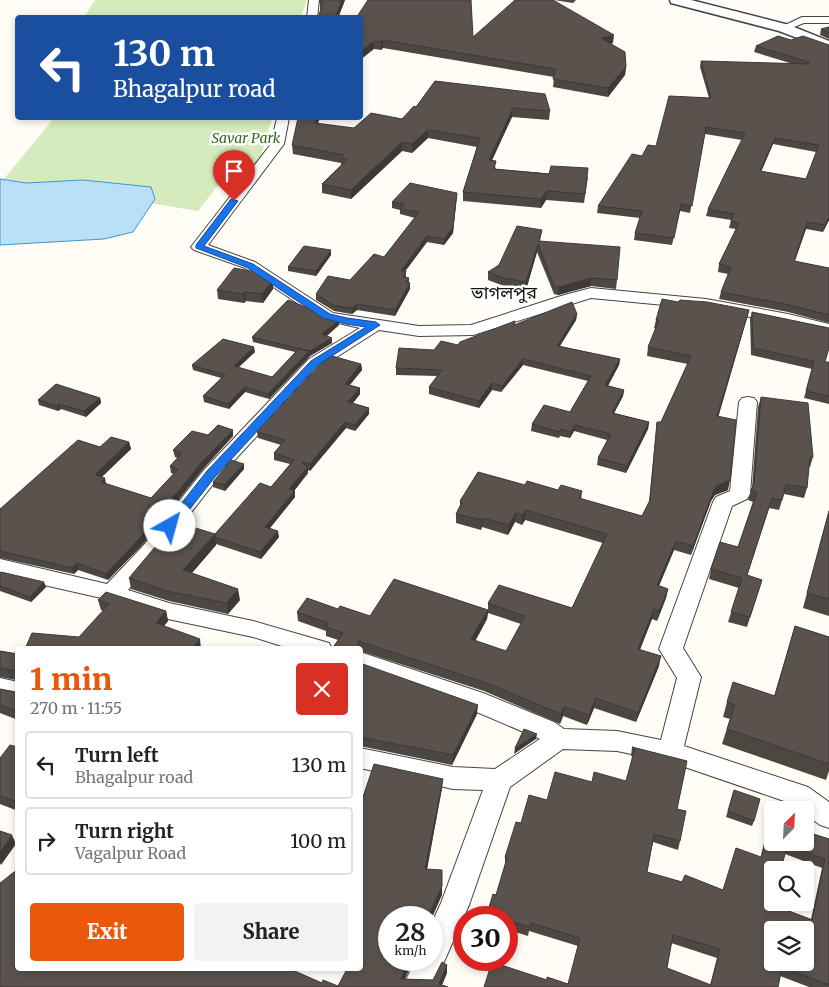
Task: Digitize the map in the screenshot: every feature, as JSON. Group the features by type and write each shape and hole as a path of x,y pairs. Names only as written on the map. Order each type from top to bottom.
{"street":[{"path":"312,15 314,0"},
{"path":"676,0 784,28 829,46"},
{"path":"784,28 802,20 829,20"},
{"path":"283,120 277,144 199,247 250,266 327,316 346,321 419,330 473,330 591,293 706,304 788,319 829,329"},
{"path":"112,593 150,551 211,474 315,363 376,325"},
{"path":"670,752 689,677 671,649 723,502 740,494 748,402"},
{"path":"0,567 112,593 168,611 253,629 311,646"},
{"path":"363,662 474,700 545,729 559,739 617,741 670,752 799,796 829,817"},
{"path":"0,687 15,690"},
{"path":"443,932 455,905 499,780 559,739"},
{"path":"363,759 453,778 499,780"},
{"path":"418,987 425,971"}],"green space":[{"path":"95,0 307,0 302,15 85,15"},
{"name":"Savar Park","path":"52,120 271,120 257,170 239,158 198,211 4,179"}],"water":[{"path":"0,179 26,183 83,180 151,187 155,199 133,232 104,239 0,245"}],"building":[{"path":"320,0 342,0 336,15 319,15 323,2 319,2"},
{"path":"368,0 471,0 473,37 515,0 553,0 614,35 601,38 625,52 626,67 608,88 553,79 555,69 383,40 381,42 374,41 363,50 363,15 358,15"},
{"path":"829,27 829,33 821,29"},
{"path":"778,36 791,40 803,36 829,45 829,217 825,225 807,222 794,261 829,268 829,315 790,305 721,292 731,267 719,264 739,223 731,221 734,214 708,209 745,133 706,127 692,206 681,204 674,238 635,233 642,211 598,206 632,154 642,156 648,145 656,146 669,96 711,98 701,61 809,64 809,62 756,46","holes":["775,138 819,145 806,179 760,171"]},
{"path":"435,81 545,94 550,111 513,108 489,160 496,161 494,169 549,174 551,166 588,168 585,194 547,191 541,199 463,192 480,138 428,130 412,144 402,142 351,190 322,184 347,160 341,158 344,155 292,145 298,120 316,120 315,123 354,128 371,113 402,119 414,106 416,107"},
{"path":"410,183 457,193 453,227 444,239 427,236 401,271 406,271 403,277 409,278 406,282 410,283 395,310 357,304 352,308 333,305 316,294 328,276 350,280 374,254 384,257 419,212 400,209 404,204 392,202"},
{"path":"517,226 542,230 539,241 620,247 617,280 591,278 559,287 554,286 538,244 526,282 504,278 488,272 499,265"},
{"path":"304,246 331,250 316,271 288,267"},
{"path":"234,268 261,273 273,280 262,294 245,292 243,294 217,290"},
{"path":"662,299 678,302 680,300 707,302 749,310 717,416 736,420 730,480 717,486 713,492 693,546 676,541 657,585 668,589 659,611 654,609 638,649 661,656 638,713 596,698 589,715 564,707 561,714 484,682 358,641 359,646 334,646 343,633 326,627 328,623 297,612 307,598 338,609 340,606 370,616 394,579 488,610 471,639 506,651 525,616 488,603 499,585 572,608 607,534 526,510 523,515 516,513 509,525 483,518 482,520 456,514 462,502 460,501 478,472 525,485 527,481 558,490 561,485 582,491 579,498 642,516 650,500 657,422 661,422 691,356 648,347 659,320 656,320"},
{"path":"288,300 308,308 320,316 339,320 322,334 332,338 310,351 252,337"},
{"path":"572,302 577,314 557,346 620,359 605,385 624,390 612,413 649,422 627,466 598,458 611,434 575,425 571,432 561,429 560,432 532,424 544,405 570,412 591,376 523,359 502,386 492,383 479,401 429,387 442,370 396,368 399,348 434,350 441,341 458,345 460,342 515,321 514,325"},
{"path":"752,312 829,328 829,348 825,362 829,362 829,396 806,391 814,361 753,348"},
{"path":"223,339 254,347 234,366 272,377 299,349 309,351 268,394 245,387 228,404 203,396 225,375 192,365"},
{"path":"332,356 361,364 345,384 360,388 348,402 369,408 355,425 345,422 310,464 301,462 308,467 289,489 295,491 265,527 278,531 260,552 215,537 215,534 260,483 271,487 294,460 274,453 285,440 257,432 322,362"},
{"path":"56,384 100,398 84,411 38,400"},
{"path":"761,397 808,403 813,457 810,457 807,488 786,484 782,500 772,498 747,575 762,580 750,617 731,612 742,578 711,569 720,542 738,547 757,492 751,490 754,484"},
{"path":"218,425 233,430 202,462 140,538 106,574 77,563 72,568 0,551 0,509 78,440 100,447 111,437 129,442 95,475 105,478 101,482 151,498 178,469 170,466 182,453 173,450 192,431 208,435"},
{"path":"231,460 244,464 224,485 213,482"},
{"path":"829,511 829,599 807,593"},
{"path":"176,522 215,534 183,570 238,589 227,603 167,591 129,578"},
{"path":"1,572 44,582 30,597 0,586"},
{"path":"106,592 166,611 156,623 200,639 194,646 26,646 32,633 79,637 109,604 98,600"},
{"path":"795,626 829,637 829,764 727,729 735,705 727,702 733,682 775,696"},
{"path":"0,651 15,654 15,671 0,668"},
{"path":"363,664 478,705 453,755 363,738"},
{"path":"0,689 15,692 15,711 0,705"},
{"path":"524,729 537,734 515,748"},
{"path":"10,745 15,746 15,801 0,796 0,758"},
{"path":"632,747 687,761 677,809 686,811 680,841 654,834 647,872 682,882 685,875 723,890 736,848 761,857 764,846 764,851 786,851 783,861 764,861 764,911 789,911 812,920 825,859 803,851 814,851 814,834 829,839 829,985 792,971 814,971 814,921 764,921 764,971 781,971 778,987 484,987 489,971 518,971 547,980 547,977 568,984 580,938 531,923 529,927 518,924 518,906 489,906 493,894 496,895 516,822 521,823 529,795 547,800 555,772 592,782 594,772 626,781 635,748","holes":["673,935 720,949 711,985 667,968"]},
{"path":"374,764 443,779 425,869 442,870 442,886 433,906 378,906 378,971 404,971 401,979 433,980 438,971 443,971 443,963 447,965 439,984 448,987 0,987 0,883 15,871 15,971 295,971 322,983 323,980 338,986 346,971 363,971 363,797"},
{"path":"734,790 760,799 754,821 728,811"},
{"path":"0,831 12,835 0,852"}],"district":[{"name":"ভাগলপুর","path":"504,292"}],"route":[{"path":"170,526 211,474 315,363 376,325 327,316 250,266 199,247 234,201"}]}
